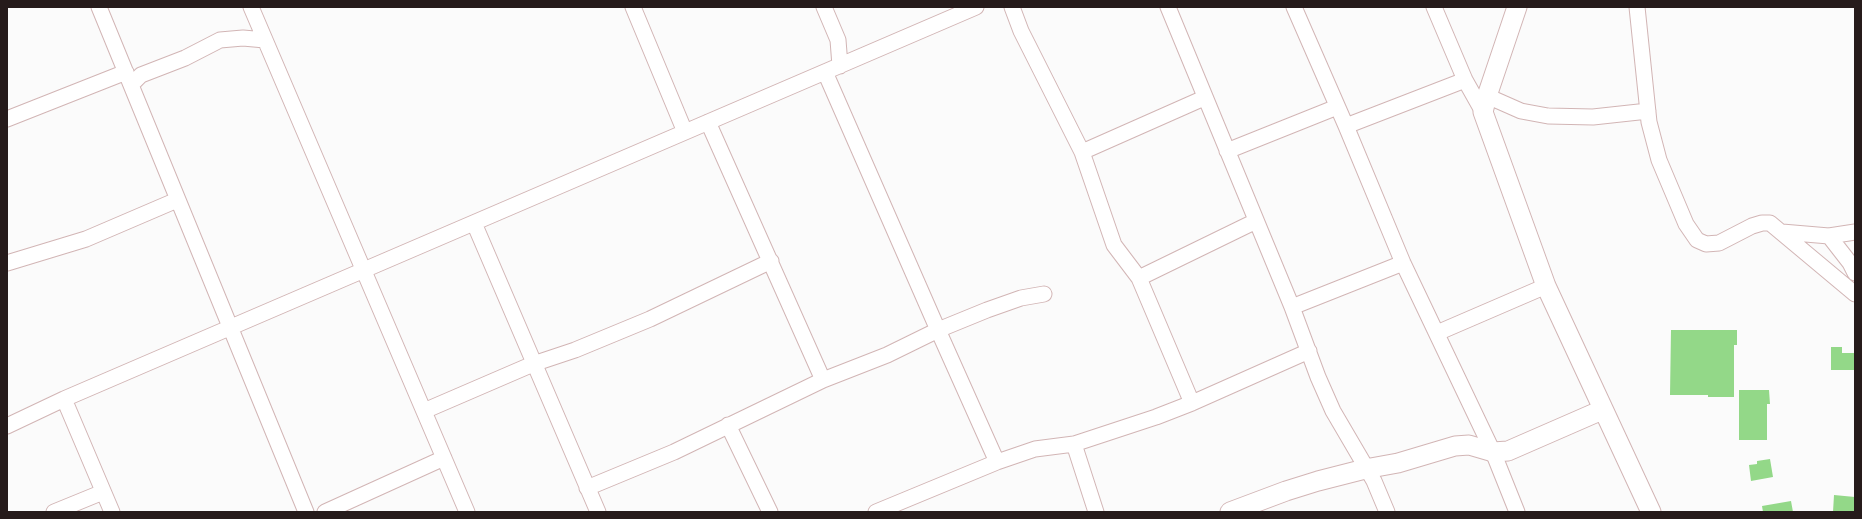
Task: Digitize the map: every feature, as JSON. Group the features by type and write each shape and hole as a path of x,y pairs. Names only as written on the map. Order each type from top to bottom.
{"street":[{"path":"98,7 306,512"},
{"path":"251,7 467,512"},
{"path":"633,7 685,132"},
{"path":"824,7 838,40 840,66"},
{"path":"7,426 64,399 976,7"},
{"path":"1012,7 1021,31 1082,152 1114,245 1139,278 1192,403"},
{"path":"1168,7 1204,98 1292,307 1318,377 1333,411 1374,481 1387,512"},
{"path":"1294,7 1346,126 1403,263 1493,452 1517,512"},
{"path":"1434,7 1465,80 1485,104 1546,286 1650,512"},
{"path":"1485,104 1517,7"},
{"path":"1636,7 1649,122 1659,160 1686,224 1697,240 1706,244 1719,243 1762,223 1770,223 1782,232 1794,245 1855,294"},
{"path":"7,119 141,75 185,58 220,40 243,38 265,40"},
{"path":"838,40 865,55"},
{"path":"826,72 997,462"},
{"path":"1346,126 1465,80"},
{"path":"1082,152 1204,98"},
{"path":"1485,104 1548,116 1593,116 1648,111"},
{"path":"1227,151 1337,107"},
{"path":"708,122 823,380"},
{"path":"7,263 86,239 177,200"},
{"path":"1139,278 1256,221"},
{"path":"474,223 533,364 598,512"},
{"path":"1782,232 1829,236 1855,232"},
{"path":"1829,236 1853,265 1834,277"},
{"path":"424,411 533,364 575,350 650,319 771,261"},
{"path":"1292,307 1403,263"},
{"path":"1437,333 1546,286"},
{"path":"587,488 674,452 823,380 887,355 938,330 986,310 1021,298 1044,294"},
{"path":"876,512 997,462 1040,448 1074,444 1192,403 1309,351"},
{"path":"64,399 112,512"},
{"path":"1231,512 1286,491 1366,469 1398,463 1455,446 1469,445 1493,452 1508,451 1602,410"},
{"path":"728,425 770,512"},
{"path":"1074,444 1096,512"},
{"path":"325,512 444,458"},
{"path":"54,512 103,492"}],"building":[{"path":"1671,330 1737,330 1737,345 1734,345 1734,397 1670,395"},
{"path":"1831,347 1842,347 1842,353 1855,353 1855,370 1831,370"},
{"path":"1739,390 1769,390 1770,404 1767,404 1767,440 1739,440"},
{"path":"1770,459 1773,477 1751,481 1749,465 1757,464 1757,461"},
{"path":"1834,495 1855,497 1855,512 1833,512"},
{"path":"1791,501 1793,512 1763,512 1762,506"}]}
